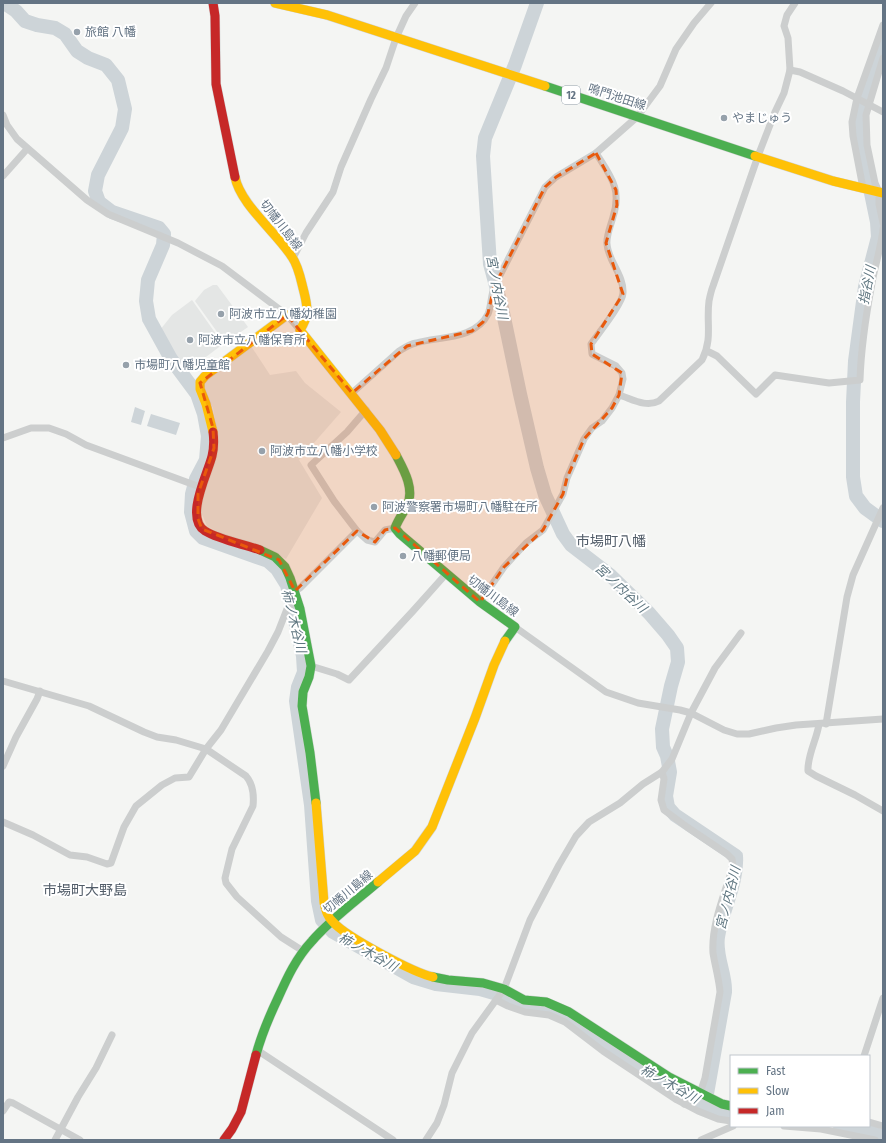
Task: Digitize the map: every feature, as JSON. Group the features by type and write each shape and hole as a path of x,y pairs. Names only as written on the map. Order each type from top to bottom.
{"main road":[{"name":"切幡川島線","path":"213,3 215,16 216,84 236,182 243,197 293,258 300,275 308,307 308,316 300,330"},
{"name":"鳴門池田線","path":"275,3 328,15 833,181 873,191"},
{"path":"287,315 205,376 200,383 200,388 207,405 213,428 214,448 208,469 200,487 197,504 198,520 202,529 210,534 270,554 280,560 289,574 295,591 293,604 311,666 309,677 303,692 302,706 318,816 324,903 329,924 355,939 425,974 448,980 483,983 500,995 524,1000 546,1002 570,1012 669,1077 699,1094 730,1106"},
{"path":"300,330 366,410 390,445 409,482 411,496 407,506 397,520 395,528"},
{"name":"切幡川島線","path":"224,1140 241,1112 257,1050 268,1020 292,967 303,950 329,924 415,851 432,827 494,665 515,627 480,602 446,574 395,528"}],"street":[{"path":"293,258 306,233 334,192 341,168 386,68 396,38 406,16 415,3"},
{"path":"352,393 399,351 407,346 472,331 483,322 488,313 494,287 545,187 556,177 596,153 637,117 660,86 676,49 694,23 711,3"},
{"path":"619,395 652,405 659,401 702,360 707,351 709,342 709,302 712,286 758,156 784,93 790,70 788,38 784,26 787,15 795,3"},
{"path":"883,25 852,122 853,136 879,204 883,223"},
{"path":"873,191 875,183 867,145 866,115 868,104 883,58"},
{"path":"790,70 800,72 859,99 883,112"},
{"path":"3,115 10,130 17,139 87,200 108,214 124,222 155,232 222,266 287,315 300,330"},
{"path":"3,176 27,149"},
{"path":"480,602 504,567 526,543 543,530 564,494 567,478 584,439 592,428 602,421 612,408 619,395 623,379 622,372 616,366 592,354 591,344 617,306 623,294 622,281 606,243 617,205 616,190 610,175 596,153"},
{"path":"707,351 717,356 756,394 775,375 829,383 860,380 868,307 872,282 882,242 883,229"},
{"path":"366,410 347,432 311,465 334,501 367,540 375,542 386,530 395,528"},
{"path":"3,438 32,428 49,428 66,434 86,445 200,487"},
{"path":"882,510 853,575 847,596 823,724 818,733 808,765 808,770 816,776 855,795 883,812"},
{"path":"295,591 300,588 358,531"},
{"path":"311,666 337,674 349,680 446,574"},
{"path":"3,822 33,835 70,855 87,857 107,864 111,863 124,827 136,806 162,785 175,778 188,776 206,748 221,730 268,651 278,632 287,609 293,604"},
{"path":"515,627 606,692 638,703 691,713 724,730 737,734 748,734 776,728 883,719"},
{"path":"426,1140 437,1123 444,1105 452,1073 472,1032 500,995 530,920 576,836 589,822 620,803 663,770 672,759 691,713 715,668 741,633"},
{"path":"3,681 89,706 157,737 176,740 206,748 246,776 250,781 254,800 253,806 232,850 225,878 226,883 237,897 281,937 303,950"},
{"path":"3,766 40,691"},
{"path":"663,770 664,779 661,800 664,810 727,854 732,859 733,866 714,932 714,953 720,980 720,992 705,1078 699,1094 685,1102"},
{"path":"500,995 508,1006 525,1012 549,1015 565,1022 603,1051 698,1111 718,1119 730,1121"},
{"path":"864,1055 883,998"},
{"path":"58,1133 96,1068 112,1035"},
{"path":"257,1050 393,1140"},
{"path":"6,1106 13,1103 58,1133 80,1140"},
{"path":"870,1122 883,1126"},
{"path":"701,1140 731,1127"},
{"path":"796,1127 841,1129 875,1140"}],"highlighted area":[{"path":"596,153 616,190 617,205 606,243 623,294 591,344 592,354 622,373 619,395 612,408 584,439 567,478 563,494 543,530 504,567 480,602 395,528 385,530 375,542 357,531 295,591 279,560 202,529 198,519 198,494 214,448 213,428 200,383 287,315 352,393 407,346 472,331 483,322 488,313 494,287 545,187 556,177"}],"shaded area":[{"name":"阿波市立八幡幼稚園","path":"213,285 217,285 248,327 225,343 195,301 204,290"},
{"name":"阿波市立八幡保育所","path":"192,300 223,344 185,373 156,335 172,315"},
{"name":"阿波市立八幡小学校","path":"251,346 270,375 296,371 305,383 341,412 299,460 322,498 286,559 271,551 220,533 207,526 201,512 201,496 219,441 213,408 203,389 204,381"},
{"path":"135,407 145,411 141,425 131,422"},
{"path":"151,414 180,423 176,435 147,426"}],"waterway":[{"name":"柿ノ木谷川","path":"4,3 16,11 25,21 55,28 65,34 77,51 88,58 106,65 118,80 125,109 122,128 98,175 95,191 99,202 112,212 159,228 164,234 163,245 148,280 146,301 149,319 171,359 197,394 204,414 208,436 206,460 196,479 192,494 191,512 196,531 203,538 268,561 277,569 287,585 303,656 304,672 298,687 296,701 311,805 318,901 322,920 333,932 413,977 436,984 480,989 494,993 525,1006 550,1009 568,1016 620,1054 679,1092 705,1105 730,1115"},
{"name":"宮ノ内谷川","path":"537,3 515,65 485,138 483,156 490,264 502,308 537,468 545,495 563,534 571,545 610,575 649,613 677,648 678,662 671,686 662,729 663,747 667,756 670,772 666,796 668,807 675,815 736,856 735,876 720,927 717,944 724,978 725,992 705,1105"},
{"name":"指谷川","path":"883,43 867,87 859,117 859,135 877,222 878,237 865,287 855,361 853,402 853,477 856,496 865,508 883,521"},
{"name":"柿ノ木谷川","path":"845,1127 873,1133 883,1137"}],"traffic: fast":[{"path":"545,86 755,156"},
{"path":"396,455 408,480 410,493 407,506 395,528 400,534 480,602 515,627 505,641"},
{"path":"260,550 275,557 285,567 300,609 311,666 309,677 303,692 302,706 310,753 316,803"},
{"path":"256,1055 271,1012 288,976 301,954 327,925 378,882"},
{"path":"433,977 483,983 504,989 524,1000 546,1002 569,1012 669,1077 722,1104 730,1106"}],"traffic: slow":[{"path":"275,3 327,15 545,86"},
{"path":"755,156 833,181 883,193"},
{"path":"235,177 244,198 292,257 296,265 301,279 307,307 305,320 300,330 380,430 396,455"},
{"path":"213,432 206,404 200,389 200,382 205,376 287,315"},
{"path":"378,882 415,851 432,827 494,665 505,641"},
{"path":"316,803 324,903 329,918 340,929 365,945 411,969 433,977"}],"traffic: jam":[{"path":"213,3 215,16 216,84 235,177"},
{"path":"213,432 213,453 202,484 197,506 199,525 205,531 218,537 260,550"},
{"path":"224,1140 241,1112 256,1055"}],"place":[{"name":"旅館 八幡","path":"77,32"},
{"name":"やまじゅう","path":"724,118"},
{"name":"阿波市立八幡幼稚園","path":"221,314"},
{"name":"阿波市立八幡保育所","path":"190,340"},
{"name":"市場町八幡児童館","path":"126,365"},
{"name":"阿波市立八幡小学校","path":"262,451"},
{"name":"阿波警察署市場町八幡駐在所","path":"374,507"},
{"name":"八幡郵便局","path":"403,556"}],"district":[{"name":"市場町八幡","path":"611,541"},
{"name":"市場町大野島","path":"85,890"}]}
